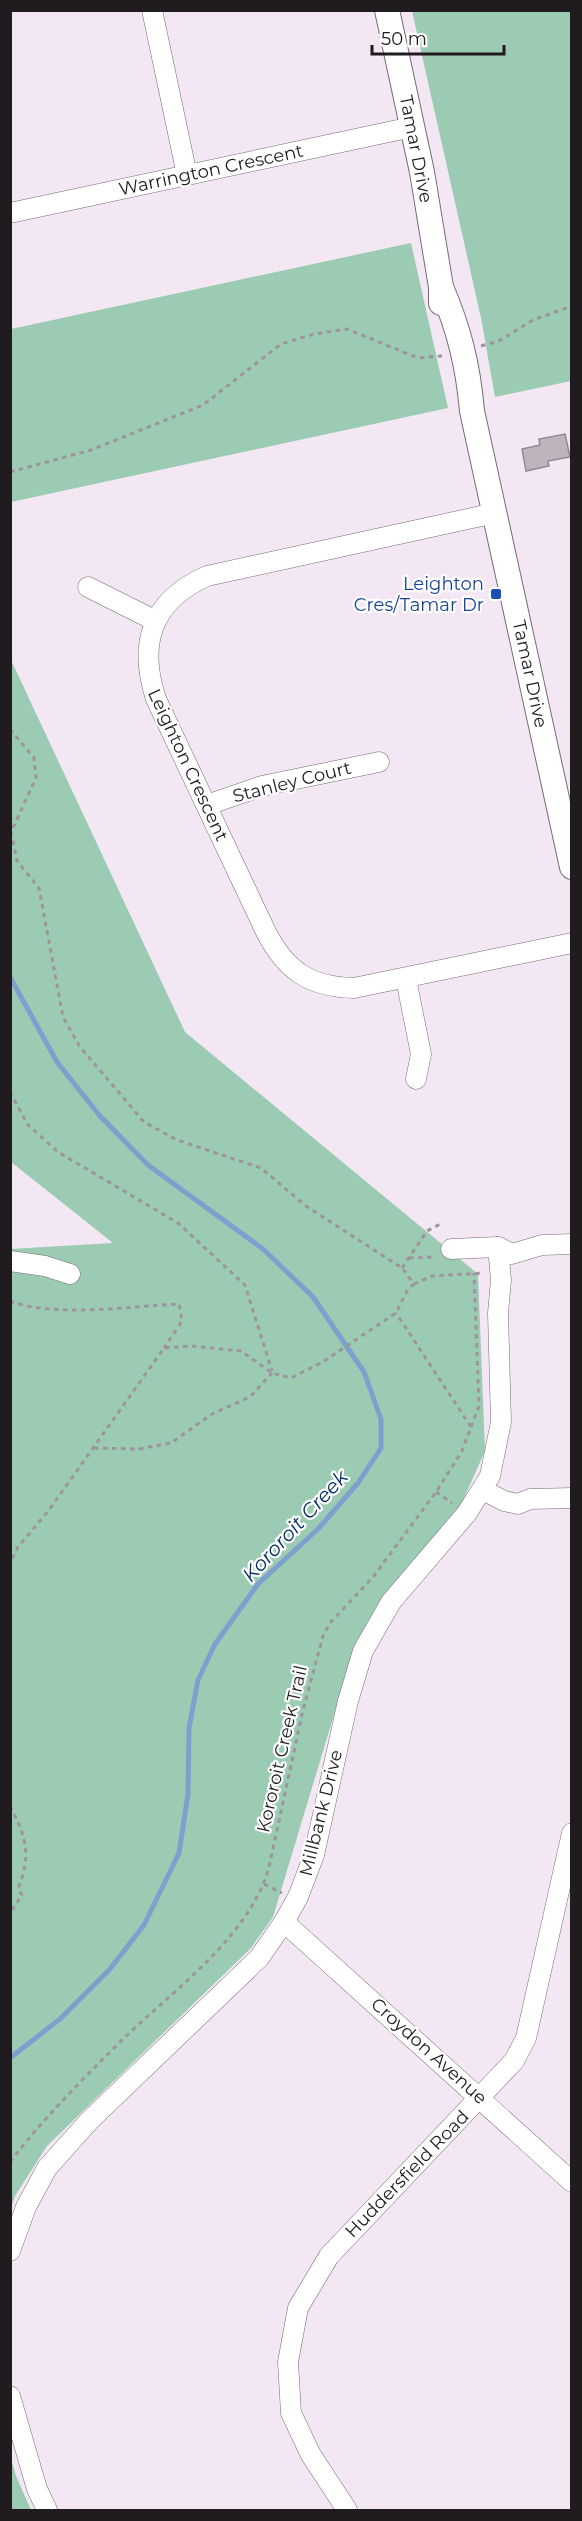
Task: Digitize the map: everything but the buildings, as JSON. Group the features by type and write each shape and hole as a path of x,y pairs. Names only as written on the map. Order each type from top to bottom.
{"street":[{"path":"152,10 187,176"},
{"name":"Tamar Drive","path":"387,10 422,172 441,287 456,322 456,352 469,377 472,411 572,867"},
{"name":"Warrington Crescent","path":"10,213 412,127"},
{"name":"Leighton Crescent","path":"495,513 207,576 190,583 177,594 156,621 147,649 150,682 272,945 291,968 319,983 354,988 572,943"},
{"path":"88,587 156,621"},
{"name":"Stanley Court","path":"207,805 262,786 379,762"},
{"path":"406,979 421,1054 416,1079"},
{"path":"451,1249 493,1248 512,1238 542,1245 572,1244"},
{"name":"Millbank Drive","path":"10,2251 26,2207 47,2168 89,2121 259,1958 285,1922 298,1897 314,1855 348,1701 363,1651 391,1602 467,1513 486,1483 501,1422 498,1313 501,1280 493,1248"},
{"path":"10,1261 45,1266 70,1274"},
{"path":"486,1483 530,1499 572,1498"},
{"name":"Huddersfield Road","path":"347,2511 311,2455 291,2414 288,2362 298,2308 329,2256 514,2061 526,2038 572,1833"},
{"name":"Croydon Avenue","path":"285,1922 481,2097 572,2182"},
{"path":"10,2396 37,2489 46,2511"}],"path":[{"path":"10,472 91,450 203,405 281,344 314,334 347,329 418,358 437,357 499,341 533,320 572,306"},
{"path":"10,729 33,759 36,778 11,832 17,861 39,888 63,1017 80,1047 144,1122 177,1140 261,1168 306,1206 402,1268 414,1284"},
{"path":"10,1092 28,1125 58,1152 178,1223 245,1285 272,1373"},
{"path":"402,1268 431,1227 442,1222"},
{"path":"409,1258 442,1256 451,1249"},
{"name":"Kororoit Creek Trail","path":"10,2162 41,2124 118,2044 222,1946 237,1928 264,1884 303,1710 323,1636 330,1623 373,1577 436,1492 462,1451 471,1427 478,1406 474,1273"},
{"path":"164,1348 191,1346 241,1350 272,1373 291,1378 321,1363 396,1313 408,1289 414,1284 432,1276 484,1273"},
{"path":"10,1301 27,1307 80,1309 179,1304 182,1321 49,1510 18,1546 10,1563"},
{"path":"396,1313 471,1427"},
{"path":"93,1449 139,1449 171,1443 212,1414 250,1397 272,1373"},
{"path":"436,1492 460,1508"},
{"path":"10,1551 18,1546"},
{"path":"10,1806 20,1824 27,1858 18,1889 22,1895 10,1912"},
{"path":"264,1884 288,1896"}],"green space":[{"path":"412,11 571,11 571,381 495,397 481,318"},
{"path":"411,243 448,408 11,502 11,329"},
{"path":"11,660 185,1032 478,1274 485,1451 456,1516 346,1675 273,1917 251,1948 47,2146 15,2196 11,2208 10,1249 113,1243 11,1162"},
{"path":"10,2455 16,2476 31,2510 11,2510"}],"waterway":[{"name":"Kororoit Creek","path":"10,977 57,1062 100,1116 148,1165 263,1249 313,1297 364,1372 381,1419 381,1448 358,1483 318,1529 258,1584 215,1644 198,1680 189,1728 188,1794 179,1853 144,1925 110,1969 60,2019 10,2058"}],"place":[{"name":"Leighton Cres/Tamar Dr","path":"496,594"}]}
